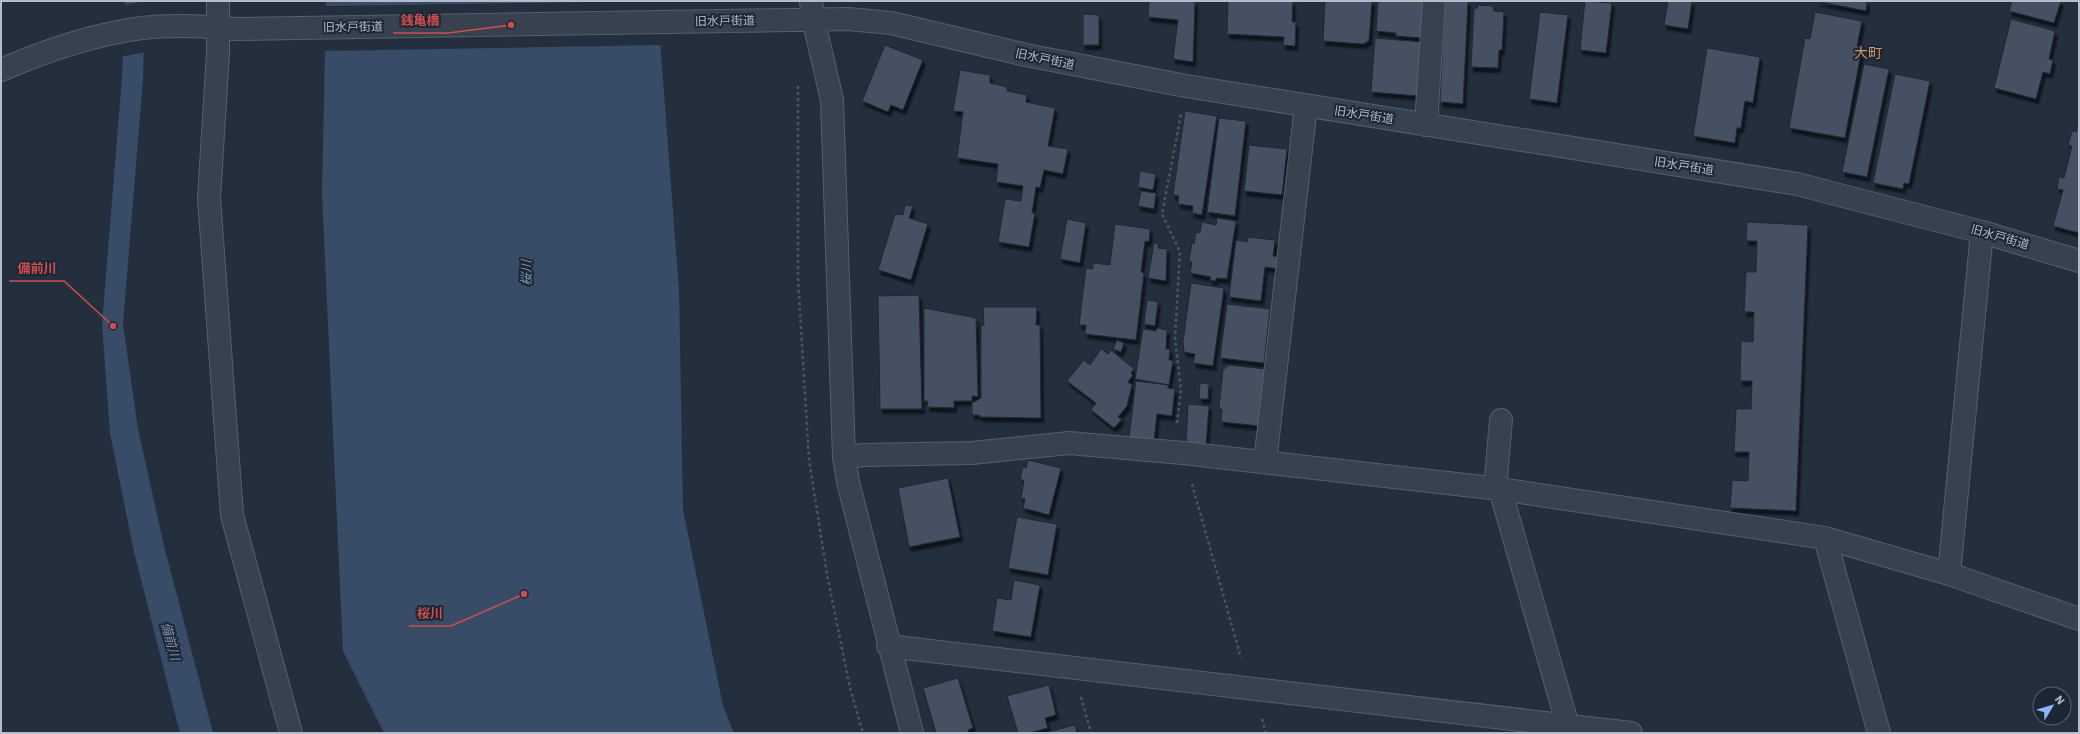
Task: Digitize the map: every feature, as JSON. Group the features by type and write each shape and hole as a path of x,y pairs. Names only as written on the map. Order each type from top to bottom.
{"street":[{"path":"218,1 228,28 209,198 232,515 290,733"},
{"path":"1426,125 1434,1"},
{"path":"820,10 832,100 844,457 848,482 888,646 912,733"},
{"name":"旧水戸街道","path":"1,70 92,38 142,28 196,26 228,28 790,20 820,10 890,23 1026,55 1186,86 1796,184 1982,232 2079,261"},
{"path":"1265,462 1306,106"},
{"path":"1949,574 1982,232"},
{"path":"1501,420 1497,489 1569,730"},
{"path":"844,457 864,455 972,453 1069,443 1179,452 1497,489 1826,538 1949,574 2079,618"},
{"path":"1826,538 1879,733"},
{"path":"888,646 1569,730 1631,733"}],"path":[{"path":"1186,86 1162,214 1180,252 1175,338 1181,391 1179,452 1250,690"},
{"path":"1073,669 1091,733"}],"water":[{"path":"125,1 145,1 143,79 123,324 138,429 164,546 213,733 180,733 134,552 110,433 102,324 122,78"},
{"path":"326,1 657,1 679,291 683,510 723,706 734,733 384,733 343,651 322,193"}],"pier":[{"path":"147,1 145,52 121,57 123,5"},
{"path":"659,1 662,45 323,51 324,6"}],"building":[{"path":"1149,1 1195,1 1193,62 1173,59 1178,20 1148,17"},
{"path":"1228,1 1293,1 1292,22 1296,22 1295,46 1283,45 1284,37 1227,34"},
{"path":"1325,1 1372,1 1369,41 1363,44 1323,41"},
{"path":"1378,1 1426,1 1423,38 1396,36 1396,33 1376,31"},
{"path":"1445,1 1468,1 1463,104 1440,102"},
{"path":"1585,1 1612,3 1606,53 1580,50"},
{"path":"1668,1 1692,1 1688,29 1664,25"},
{"path":"1816,1 1867,1 1866,11"},
{"path":"2012,1 2061,1 2054,23 2009,11"},
{"path":"1477,5 1493,6 1494,11 1504,12 1502,50 1499,50 1498,68 1471,67 1474,8 1478,8"},
{"path":"1540,12 1568,15 1557,103 1529,99"},
{"path":"1815,12 1862,21 1857,46 1862,48 1845,138 1789,128 1805,38 1810,39"},
{"path":"1083,14 1099,15 1099,45 1083,45"},
{"path":"2011,19 2055,31 2049,59 2053,60 2050,74 2043,72 2036,99 1994,88"},
{"path":"1375,38 1422,42 1418,96 1371,92"},
{"path":"885,45 923,60 903,110 891,105 888,112 862,101"},
{"path":"1707,48 1760,57 1753,103 1745,101 1741,128 1737,128 1735,143 1693,136"},
{"path":"1864,64 1889,69 1867,177 1842,172"},
{"path":"960,70 990,75 990,83 1007,87 1007,91 1027,95 1026,102 1055,108 1048,146 1068,149 1063,174 1044,170 1040,188 1036,187 1032,213 1035,213 1029,247 998,242 1005,199 1021,201 1023,186 996,182 998,164 957,158 963,112 953,111"},
{"path":"1895,74 1930,81 1909,184 1904,183 1903,189 1873,183"},
{"path":"1185,111 1217,116 1202,215 1192,213 1193,206 1178,204 1179,196 1173,195"},
{"path":"1219,118 1246,121 1235,216 1207,212"},
{"path":"2079,119 2079,233 2053,226 2063,190 2057,189 2059,177 2064,178 2072,146 2068,145 2072,131 2076,132"},
{"path":"1249,145 1287,149 1282,195 1244,191"},
{"path":"1140,171 1156,174 1153,190 1138,187"},
{"path":"1141,191 1156,193 1154,209 1138,206"},
{"path":"905,205 913,206 909,218 928,224 911,280 878,270 895,214 903,215"},
{"path":"1217,218 1236,221 1227,279 1217,278 1215,281 1210,280 1211,277 1190,273 1192,262 1189,261 1192,243 1194,244 1196,232 1200,233 1202,222 1216,225"},
{"path":"1067,219 1086,223 1080,263 1060,259"},
{"path":"1747,222 1808,225 1796,511 1730,508 1732,480 1748,481 1749,452 1734,452 1736,409 1751,409 1752,381 1740,381 1741,341 1753,342 1754,312 1744,312 1746,272 1756,272 1757,241 1746,241"},
{"path":"1115,224 1150,229 1149,242 1145,241 1141,272 1144,273 1136,340 1085,334 1086,325 1079,325 1086,268 1093,269 1093,263 1110,265"},
{"path":"1248,237 1275,240 1273,256 1281,257 1280,269 1265,267 1261,301 1229,297 1236,240 1247,242"},
{"path":"1154,243 1158,244 1158,248 1167,249 1166,281 1148,278"},
{"path":"1191,283 1224,288 1213,366 1193,363 1195,354 1184,352 1183,342"},
{"path":"919,295 922,409 880,409 878,296"},
{"path":"1147,300 1158,302 1155,326 1144,324"},
{"path":"1227,304 1270,309 1264,363 1220,358"},
{"path":"983,307 1037,307 1036,325 1040,325 1041,418 980,417 979,415 972,415 972,403 981,398 981,326 984,325"},
{"path":"924,308 976,318 978,397 972,396 972,401 954,401 954,408 927,407 928,401 924,401"},
{"path":"1157,328 1167,330 1166,349 1170,349 1169,360 1173,361 1169,385 1135,379 1143,329 1156,331"},
{"path":"1117,340 1124,343 1121,352 1113,349"},
{"path":"1101,349 1108,354 1111,350 1134,369 1131,373 1133,375 1128,382 1132,385 1127,406 1118,417 1122,419 1114,428 1091,410 1096,403 1067,381 1084,360 1090,365"},
{"path":"1229,365 1265,369 1260,426 1221,422 1222,410 1219,408 1223,370"},
{"path":"1136,381 1168,385 1168,388 1175,389 1172,416 1157,414 1154,441 1129,437"},
{"path":"1200,383 1209,384 1208,399 1199,399"},
{"path":"1188,404 1209,406 1206,445 1186,444"},
{"path":"1028,460 1061,468 1049,515 1023,508 1025,499 1021,498 1024,481 1020,479 1023,467 1026,468"},
{"path":"948,478 960,537 909,547 898,488"},
{"path":"1017,517 1057,524 1048,575 1008,568"},
{"path":"1014,580 1040,585 1031,637 992,631 997,598 1011,600"},
{"path":"958,678 973,728 968,730 969,733 936,733 923,688"},
{"path":"1049,685 1056,715 1045,718 1048,728 1029,733 1018,733 1007,696"},
{"path":"1075,725 1077,733 1044,733"}],"place":[{"name":"銭亀橋","path":"511,25"},
{"name":"備前川","path":"113,326"},
{"name":"桜川","path":"524,594"}],"district":[{"name":"大町","path":"1868,53"}]}
